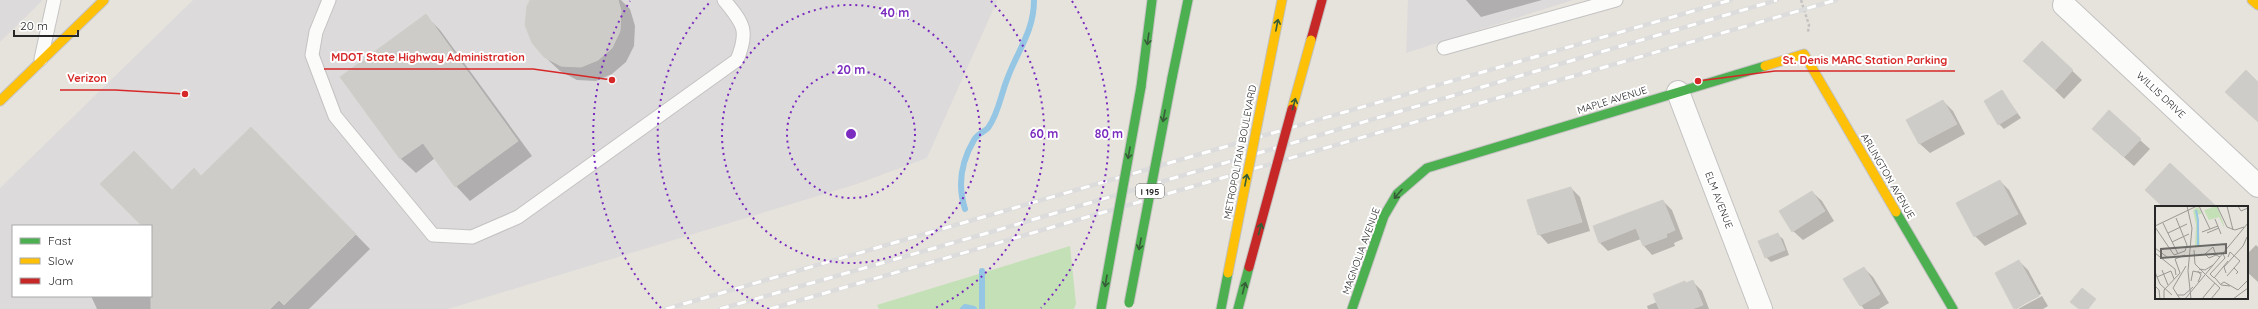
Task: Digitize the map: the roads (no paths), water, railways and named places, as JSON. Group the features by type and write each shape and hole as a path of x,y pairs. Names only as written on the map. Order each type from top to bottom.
{"main road":[{"path":"0,101 104,0"},
{"path":"1101,309 1141,87 1152,0"},
{"name":"I 195","path":"1128,306 1188,0"},
{"name":"METROPOLITAN BOULEVARD","path":"1221,309 1282,0"},
{"path":"1238,309 1322,0"},
{"path":"2252,0 2258,5"},
{"name":"MAPLE AVENUE","path":"1427,168 1804,54"},
{"name":"ARLINGTON AVENUE","path":"1804,54 1952,309"},
{"name":"MAGNOLIA AVENUE","path":"1352,309 1384,216 1397,194 1427,168"}],"street":[{"name":"WILLIS DRIVE","path":"2064,5 2258,186"},
{"name":"ELM AVENUE","path":"1678,92 1761,309"}],"lane":[{"path":"40,62 54,0"},
{"path":"329,0 316,32 312,55 335,116 433,235 472,237 518,217 737,60 745,41 740,19 724,0"},
{"path":"1444,48 1616,0"}],"waterway":[{"path":"965,209 961,191 963,165 975,138 988,128 995,116 1008,77 1025,40 1031,21 1034,0"},
{"path":"982,271 982,309"},
{"path":"963,309 965,307 974,309"}],"railway":[{"path":"666,309 1731,0"},
{"path":"720,309 991,232 1777,0"},
{"path":"770,309 1836,0"}],"place":[{"name":"MDOT State Highway Administration","path":"612,80"},
{"name":"St. Denis MARC Station Parking","path":"1698,81"},
{"name":"Verizon","path":"185,94"}]}
